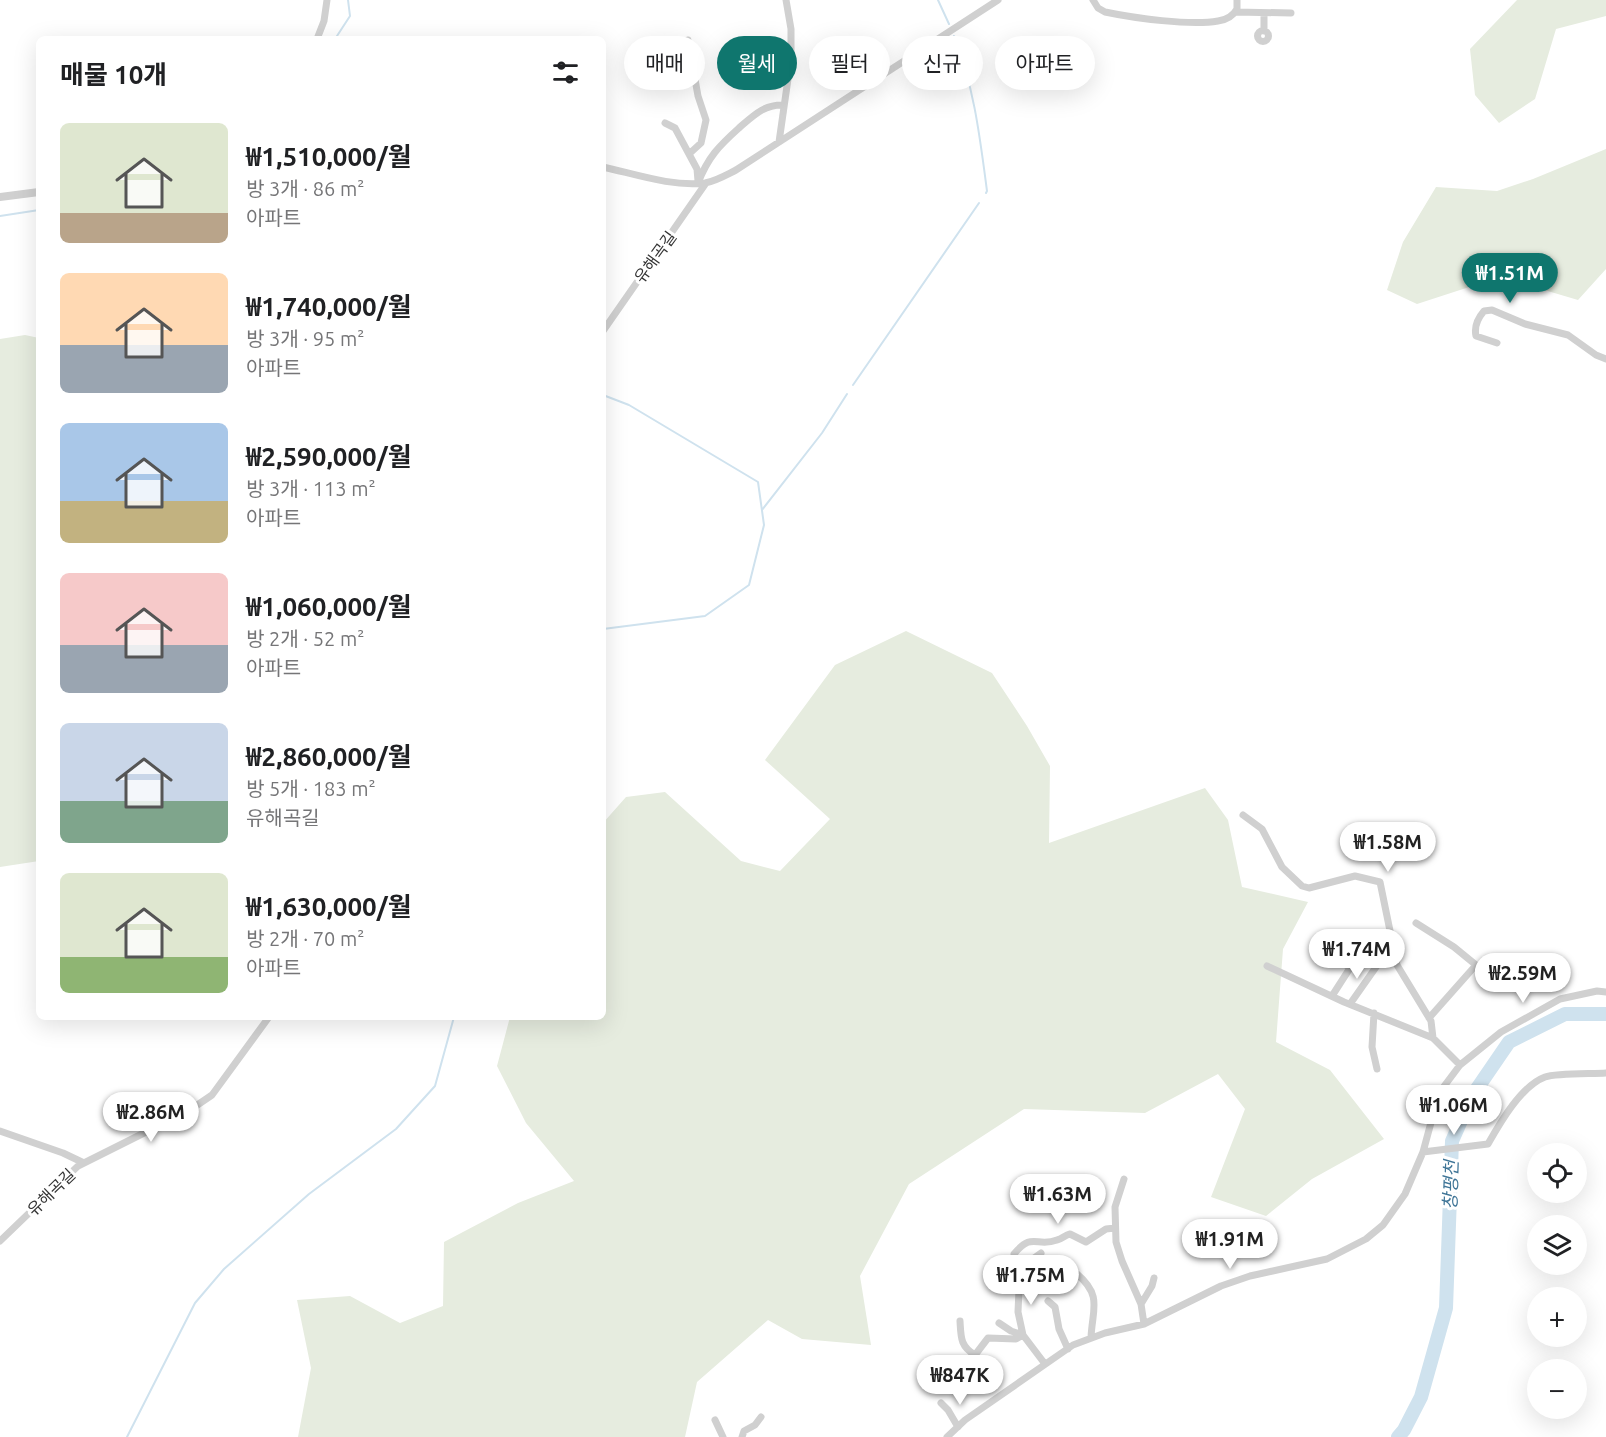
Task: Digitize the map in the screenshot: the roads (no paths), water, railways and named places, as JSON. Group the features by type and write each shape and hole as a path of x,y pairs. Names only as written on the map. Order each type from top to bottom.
{"street":[{"path":"318,36 324,21 327,0"},
{"path":"779,142 791,58 791,29 786,0"},
{"path":"606,168 675,183 702,183 718,179 736,170 998,0"},
{"path":"1093,0 1098,8 1105,12 1209,22 1226,19 1236,12 1292,13"},
{"path":"1236,12 1237,0"},
{"path":"1264,13 1264,31"},
{"path":"688,154 701,143 706,120 697,90"},
{"name":"유해곡길","path":"606,327 702,183 714,152 757,112 784,105"},
{"path":"665,123 675,128 702,183"},
{"path":"0,197 36,192"},
{"path":"1497,343 1476,336 1479,317 1484,311 1492,310 1525,324 1568,335 1596,355 1606,359"},
{"path":"1243,815 1262,829 1278,862 1302,886 1309,888 1354,876 1380,882 1393,948 1402,974 1430,1018 1433,1038"},
{"path":"1416,923 1454,947 1476,965 1430,1018"},
{"path":"1350,1004 1388,950 1393,948"},
{"path":"1332,996 1350,968 1346,964"},
{"path":"1267,966 1350,1004 1433,1038 1460,1065"},
{"path":"946,1437 1045,1364 1091,1338 1144,1324 1221,1286 1250,1276 1327,1259 1366,1239 1383,1225 1411,1183 1423,1152 1439,1093 1460,1065 1501,1032 1560,999 1606,992"},
{"path":"1374,1013 1372,1047 1377,1069"},
{"name":"유해곡길","path":"0,1241 78,1167 190,1110 212,1095 266,1020"},
{"path":"1423,1152 1488,1144 1503,1118 1523,1093 1545,1077 1606,1073"},
{"path":"0,1131 63,1153 84,1163"},
{"path":"1124,1179 1115,1208 1116,1242 1141,1304 1144,1324"},
{"path":"1045,1364 1023,1335 1018,1312 1020,1268 1014,1254 1022,1244 1028,1241 1057,1240 1070,1234 1086,1242 1106,1229 1115,1228"},
{"path":"1020,1268 1041,1253"},
{"path":"1077,1274 1085,1280 1096,1301 1091,1338"},
{"path":"1141,1304 1154,1278"},
{"path":"1048,1301 1055,1307 1059,1329 1068,1349"},
{"path":"960,1321 962,1340 966,1350 975,1355 988,1338 1016,1339 1023,1335"},
{"path":"999,1323 1023,1335"},
{"path":"941,1403 948,1410 957,1427"},
{"path":"742,1437 744,1431 754,1425 760,1417"},
{"path":"715,1420 723,1437"}],"waterway":[{"path":"337,36 350,16 348,0"},
{"path":"938,0 949,24"},
{"path":"970,90 986,193"},
{"path":"853,385 979,203"},
{"path":"0,216 36,210"},
{"path":"762,510 822,433 847,394"},
{"path":"606,396 629,405 758,482 764,525 749,585 705,616 606,629"},
{"name":"창평천","path":"1398,1437 1421,1397 1446,1308 1452,1141 1472,1096 1509,1042 1565,1014 1606,1014"},
{"path":"127,1437 195,1303 224,1269 309,1194 396,1129 435,1086 453,1020"}]}
